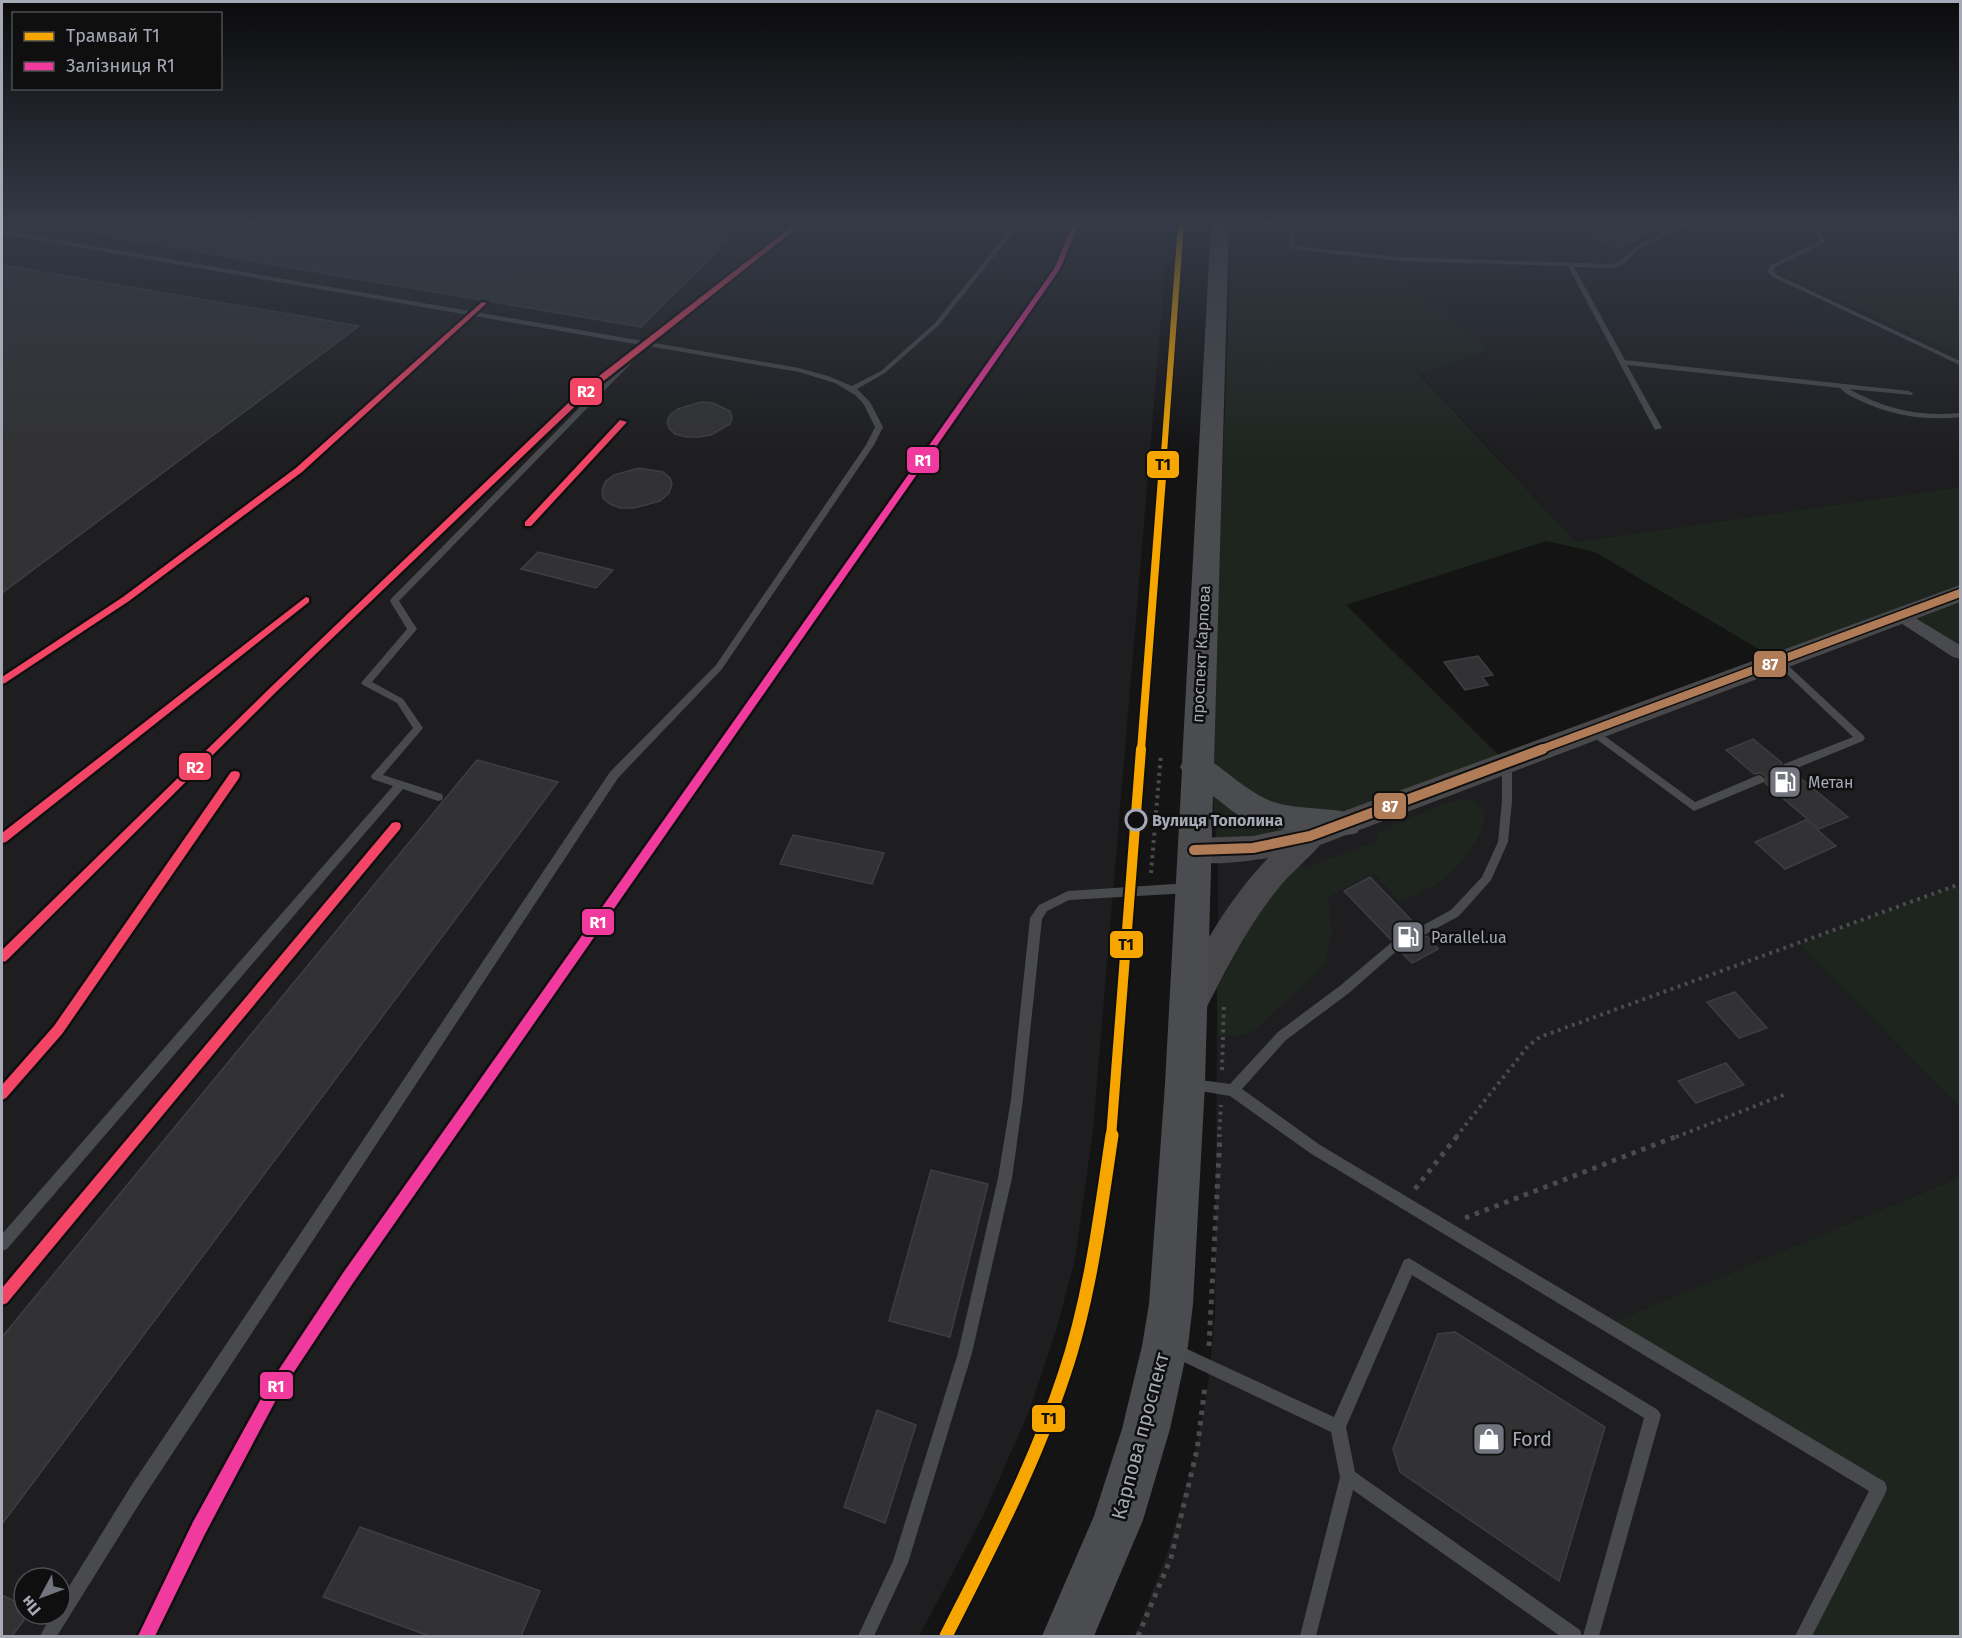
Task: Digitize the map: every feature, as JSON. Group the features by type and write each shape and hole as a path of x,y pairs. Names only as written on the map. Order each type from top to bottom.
{"main road":[{"name":"проспект Карпова","path":"1185,1084 1186,1013 1217,300"},
{"path":"1194,850 1223,852 1248,849 1310,836 1960,593"},
{"path":"1196,767 1255,809 1285,818 1345,824"},
{"path":"1186,1013 1224,942 1253,895 1289,854 1310,836"},
{"name":"Карпова проспект","path":"1068,1636 1118,1520 1146,1429 1165,1346 1172,1304 1185,1084"}],"street":[{"path":"1902,616 1960,652"}],"lane":[{"path":"48,1636 137,1492 614,775 719,667 870,446 879,427 874,411 854,388 799,369 400,300"},
{"path":"854,388 883,372 937,324 956,300"},
{"path":"1590,300 1658,428"},
{"path":"1826,300 1960,363"},
{"path":"438,797 376,776 418,728 400,701 366,683 412,629 394,602 647,343"},
{"path":"1623,362 1910,393"},
{"path":"1841,386 1887,410 1916,417 1937,418 1960,415"},
{"path":"1777,660 1860,738 1788,767"},
{"path":"1591,730 1694,807 1760,779"},
{"path":"1422,931 1455,913 1486,880 1503,842 1507,801 1507,763"},
{"path":"2,1244 401,784"},
{"path":"866,1636 900,1563 965,1353 1005,1178 1017,1099 1036,918 1043,908 1068,896 1192,888"},
{"path":"1233,1090 1282,1036 1345,989 1396,945"},
{"path":"1185,1084 1233,1090 1316,1149 1879,1488 1803,1636"},
{"path":"1308,1636 1348,1477 1338,1427 1409,1265 1653,1415 1591,1636"},
{"path":"1165,1346 1338,1427"},
{"path":"1348,1477 1574,1636"}],"path":[{"path":"1149,891 1161,754"},
{"path":"1404,1202 1528,1046 1540,1038 1960,884"},
{"path":"1444,1226 1785,1094"}],"shaded area":[{"path":"2,300 1163,300 1093,1131 1075,1259 1056,1331 1030,1409 984,1514 919,1636 2,1636"},
{"path":"1229,300 1429,300 1489,351 1419,374 1576,542 1960,487 1960,653 1902,616 1777,660 1595,552 1546,541 1346,605 1507,763 1340,827 1218,865 1211,769"},
{"path":"1428,300 1840,300 1960,356 1960,487 1576,542 1419,373 1488,352"},
{"path":"1839,300 1960,300 1960,356"},
{"path":"1902,616 1960,653 1960,884 1799,944 1960,1107 1960,1177 1608,1325 1879,1488 1803,1636 1135,1636 1168,1551 1195,1454 1208,1384 1215,1317 1218,865 1340,827"},
{"path":"1462,799 1476,802 1483,809 1484,818 1476,841 1454,870 1436,884 1401,902 1373,873 1328,897 1332,932 1325,965 1255,1030 1237,1036 1218,1035 1217,990 1262,902 1296,866 1304,868 1376,842 1378,832 1441,805"},
{"path":"1960,884 1960,1107 1799,944"},
{"path":"1960,1177 1960,1636 1803,1636 1879,1488 1607,1325"}],"building":[{"path":"2,300 209,300 359,326 2,593"},
{"path":"485,300 668,300 641,327"},
{"path":"701,402 713,403 730,411 732,418 730,424 711,435 699,437 675,434 669,428 667,422 670,415 678,409"},
{"path":"639,468 663,472 670,478 672,485 669,493 660,501 634,508 620,508 603,498 602,490 605,482 614,475"},
{"path":"538,552 613,570 596,588 521,569"},
{"path":"1478,656 1493,675 1482,677 1488,685 1465,690 1444,662"},
{"path":"1753,739 1782,763 1783,772 1793,772 1848,817 1819,829 1765,783 1766,777 1761,773 1754,774 1726,750"},
{"path":"477,760 558,782 2,1524 2,1337"},
{"path":"1806,820 1836,846 1785,869 1755,842"},
{"path":"793,835 884,853 872,884 780,864"},
{"path":"1370,877 1417,926 1414,930 1416,935 1421,938 1427,936 1438,949 1412,963 1400,951 1404,946 1402,941 1397,938 1391,940 1344,891"},
{"path":"1735,992 1767,1028 1739,1038 1707,1002"},
{"path":"1726,1063 1744,1085 1696,1103 1678,1081"},
{"path":"931,1170 988,1184 950,1337 889,1321"},
{"path":"1455,1332 1605,1427 1559,1581 1400,1472 1393,1449 1438,1334"},
{"path":"877,1410 916,1425 885,1523 844,1507"},
{"path":"360,1527 540,1591 521,1636 429,1636 323,1597"},
{"path":"2,1595 12,1600 12,1626 20,1626 12,1636 2,1636"}],"tram line":[{"name":"T1","path":"946,1636 1019,1489 1051,1413 1076,1335 1097,1234 1112,1133 1175,300"}],"rail line":[{"name":"R1","path":"146,1636 199,1528 273,1391 348,1278 1035,300"}],"transit line":[{"name":"R2","path":"2,957 273,690 588,389 701,300"},
{"name":"R2","path":"2,681 126,599 299,470 484,303"},
{"name":"R2","path":"528,524 623,422"},
{"name":"87","path":"1194,850 1253,848 1310,836 1960,593"},
{"name":"R2","path":"2,839 306,600"},
{"name":"R2","path":"2,1094 58,1030 235,775"},
{"name":"R2","path":"2,1298 396,826"}],"place":[{"name":"Метан","path":"1785,782"},
{"name":"Вулиця Тополина","path":"1136,820"},
{"name":"Parallel.ua","path":"1408,937"},
{"name":"Ford","path":"1489,1439"}]}
